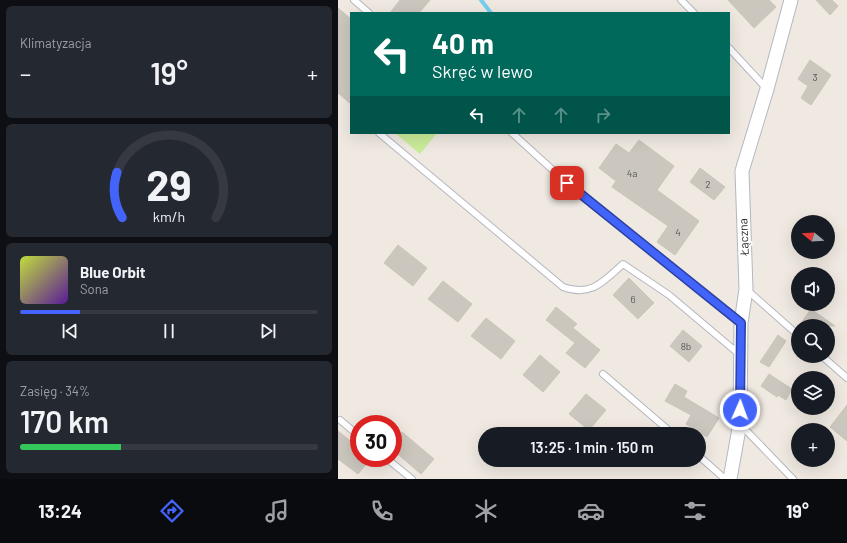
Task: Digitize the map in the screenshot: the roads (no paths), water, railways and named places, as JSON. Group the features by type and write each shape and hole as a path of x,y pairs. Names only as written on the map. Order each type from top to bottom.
{"street":[{"name":"Łączna","path":"730,479 740,424 742,356 741,323 746,290 742,171 767,89 791,0"}],"lane":[{"path":"354,0 368,12"},
{"path":"681,0 693,12"},
{"path":"730,49 767,89"},
{"path":"380,134 562,286 574,291 593,290 623,264 669,295 742,356"},
{"path":"513,134 578,193 741,323"},
{"path":"746,290 791,329"},
{"path":"830,363 847,378"},
{"path":"603,374 665,427"},
{"path":"340,420 350,428"},
{"path":"740,424 793,479"},
{"path":"706,462 726,479"},
{"path":"397,467 412,479"}],"waterway":[{"path":"481,0 490,12"}]}
